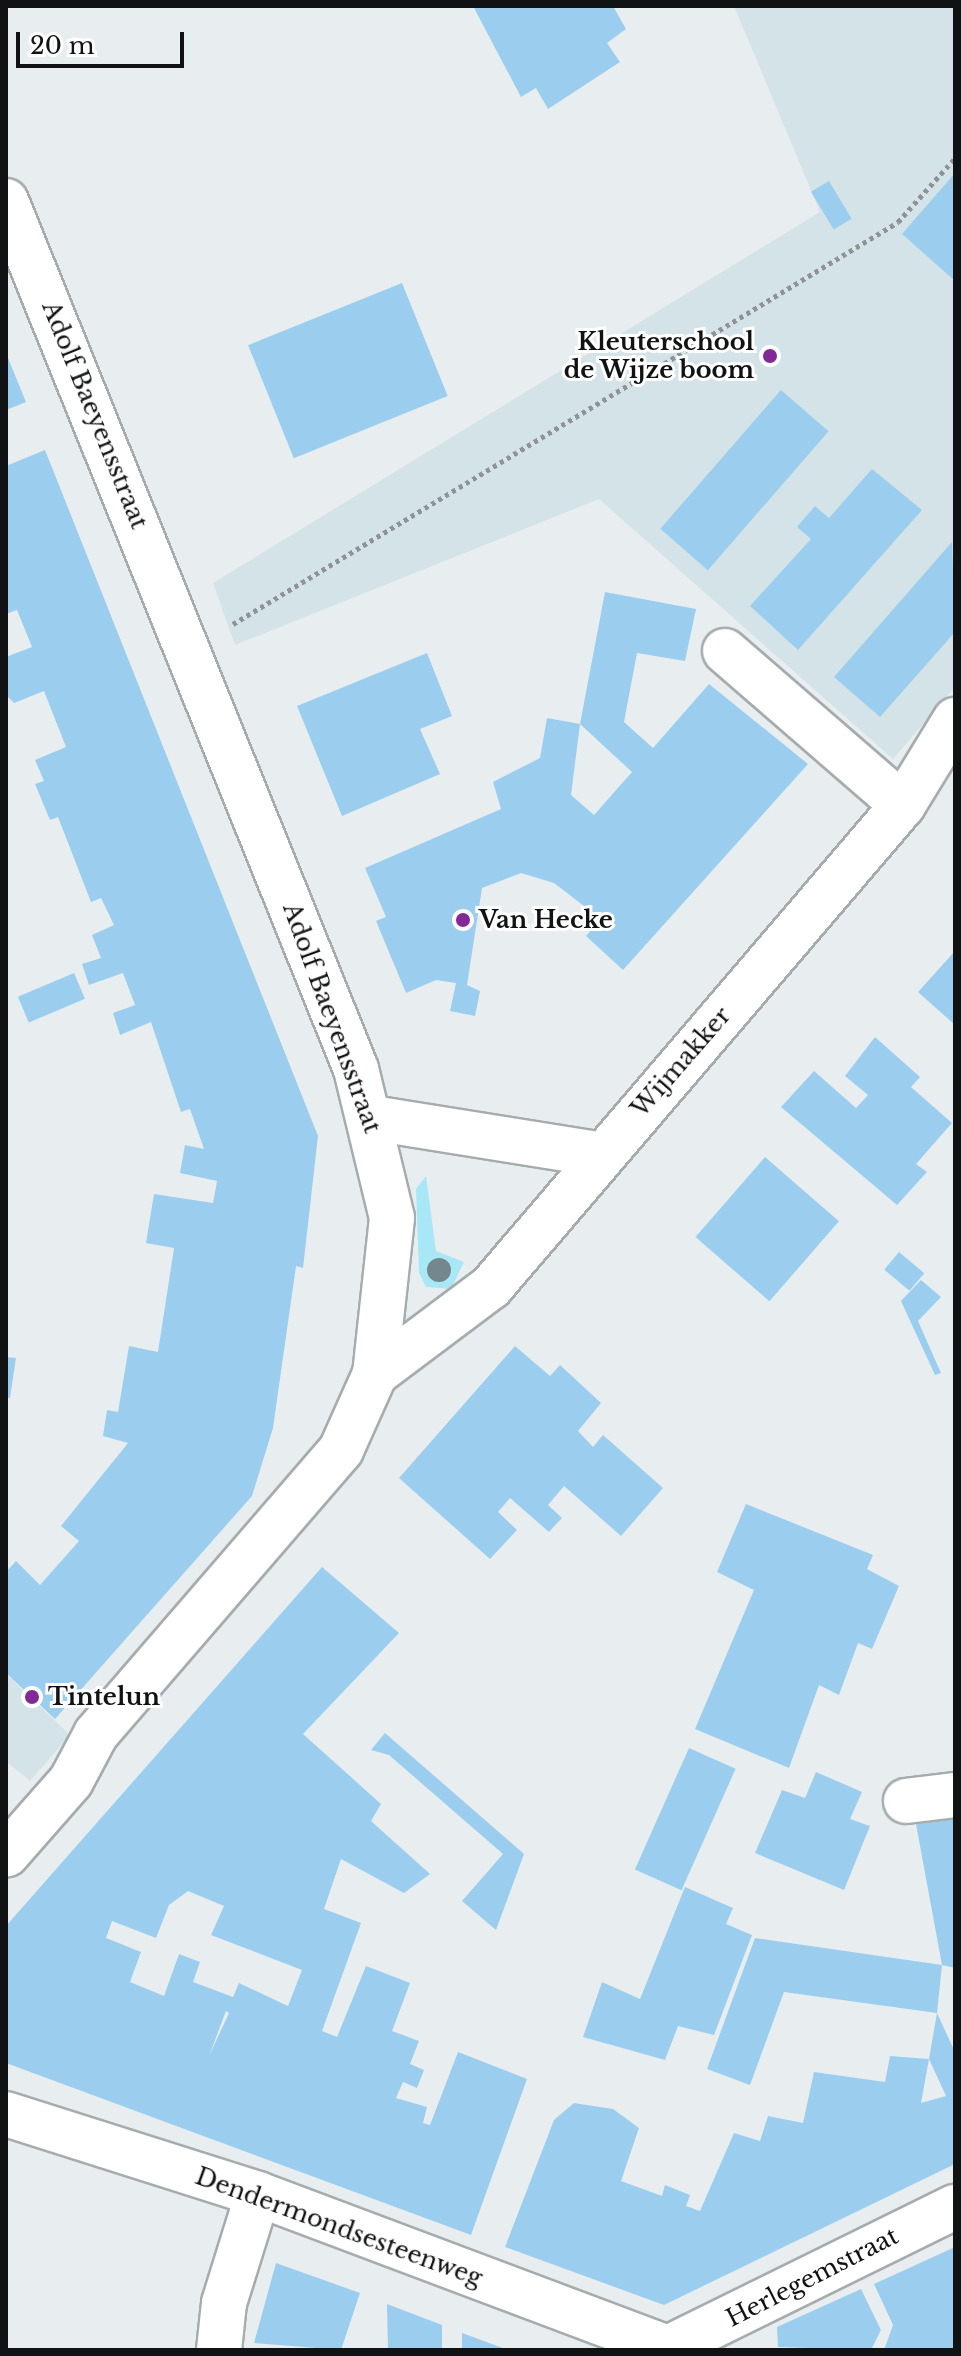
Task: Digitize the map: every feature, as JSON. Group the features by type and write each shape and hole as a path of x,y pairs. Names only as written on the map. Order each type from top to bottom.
{"street":[{"name":"Adolf Baeyensstraat","path":"6,201 191,649 372,1118 392,1218 375,1374 341,1450 96,1734 71,1781 6,1855"},
{"path":"725,651 903,805"},
{"name":"Wijmakker","path":"375,1374 491,1287 903,805 955,720"},
{"path":"372,1118 602,1155"},
{"path":"906,1801 955,1795"},
{"name":"Dendermondsesteenweg","path":"6,2114 258,2194 670,2349"},
{"path":"219,2350 224,2303 258,2194"},
{"name":"Herlegemstraat","path":"670,2349 955,2207"}],"path":[{"path":"191,649 898,222 955,158"}],"shaded area":[{"name":"Kleuterschool de Wijze boom","path":"734,6 955,6 955,687 893,759 599,499 235,645 213,583 820,212"},
{"path":"426,1176 436,1251 464,1262 451,1289 426,1287 419,1273 416,1189"},
{"path":"6,1674 70,1735 30,1781 6,1761"}],"building":[{"path":"473,6 613,6 626,29 607,43 620,62 548,109 536,88 521,97"},
{"path":"955,173 955,281 902,234"},
{"path":"829,181 852,219 834,230 811,192"},
{"path":"402,283 448,396 294,458 248,345"},
{"path":"6,353 26,402 6,410"},
{"path":"781,390 829,431 708,570 660,529"},
{"path":"45,450 318,1136 303,1268 296,1266 273,1428 252,1496 55,1719 6,1673 6,1572 16,1561 40,1585 79,1541 61,1526 128,1443 103,1436 107,1410 118,1412 129,1346 158,1352 174,1248 146,1243 154,1194 213,1203 217,1181 180,1173 185,1145 204,1149 190,1109 181,1112 151,1022 120,1035 113,1013 135,1005 123,973 89,985 82,964 101,958 92,935 114,925 101,898 91,902 58,817 50,820 35,784 44,781 35,760 66,747 44,691 14,703 6,695 6,657 32,647 17,610 6,614 6,466"},
{"path":"872,469 922,510 798,650 750,606 811,539 797,527 815,506 829,518"},
{"path":"952,542 955,632 880,717 834,677"},
{"path":"605,592 696,609 685,661 637,653 624,722 653,748 709,684 808,764 623,970 586,936 601,919 554,883 521,873 482,888 467,985 480,991 475,1016 450,1011 456,983 436,980 406,993 376,921 386,917 365,868 501,809 493,782 540,758 547,718 580,724","holes":["580,724 632,772 594,815 571,795"]},
{"path":"427,653 452,716 420,729 440,774 342,816 297,706"},
{"path":"955,951 955,1025 918,992"},
{"path":"74,973 85,999 29,1023 18,997"},
{"path":"875,1037 920,1077 911,1087 952,1123 916,1164 927,1172 897,1205 781,1107 814,1071 856,1108 868,1095 845,1076"},
{"path":"765,1157 839,1221 769,1301 695,1237"},
{"path":"899,1252 924,1273 909,1291 884,1270"},
{"path":"921,1280 941,1297 918,1321 941,1373 935,1375 901,1301"},
{"path":"515,1346 550,1376 560,1365 601,1403 578,1431 593,1447 603,1435 663,1488 621,1536 564,1486 548,1505 562,1518 549,1532 510,1498 498,1512 517,1530 490,1559 399,1478"},
{"path":"6,1357 16,1358 10,1398 6,1397"},
{"path":"746,1504 873,1555 867,1569 899,1586 872,1649 858,1643 839,1695 819,1685 789,1768 695,1729 754,1590 717,1572"},
{"path":"322,1567 399,1633 303,1734 381,1804 371,1821 430,1874 404,1893 341,1859 324,1909 361,1923 322,2031 337,2037 366,1966 410,1983 392,2031 419,2041 410,2064 424,2070 417,2088 403,2082 396,2098 427,2107 423,2123 430,2125 458,2052 527,2079 471,2235 6,2063 6,1926","holes":["188,1891 224,1906 211,1935 302,1970 288,2006 239,1983 233,1997 193,1982 200,1962 179,1954 164,1996 130,1982 141,1952 106,1938 112,1921 156,1938 169,1905","226,2011 229,2013 209,2056"]},
{"path":"385,1733 524,1854 496,1930 462,1901 503,1854 389,1755 371,1750"},
{"path":"689,1748 736,1769 681,1890 635,1870"},
{"path":"816,1772 862,1792 850,1819 870,1826 844,1890 755,1853 782,1790 805,1798"},
{"path":"955,1819 955,1968 942,1965 916,1824"},
{"path":"685,1887 733,1908 726,1924 752,1935 714,2035 678,2026 665,2060 583,2037 602,1982 640,1999"},
{"path":"755,1938 942,1965 937,2013 784,1992 750,2085 707,2069"},
{"path":"937,2013 955,2052 955,2164 664,2305 505,2247 554,2120 574,2103 613,2109 639,2128 621,2181 662,2196 665,2185 690,2195 686,2206 700,2211 734,2133 760,2141 768,2116 803,2123 814,2072 885,2082 890,2056 929,2059","holes":["929,2059 946,2096 921,2103"]},
{"path":"955,2247 955,2350 884,2350 893,2325 874,2284"},
{"path":"276,2263 360,2293 341,2350 254,2343"},
{"path":"861,2289 881,2330 871,2350 778,2347 777,2327"},
{"path":"387,2304 442,2325 442,2350 388,2350"},
{"path":"462,2333 500,2347 507,2350 462,2350"}],"place":[{"name":"Kleuterschool de Wijze boom","path":"770,356"},
{"name":"Van Hecke","path":"463,920"},
{"name":"Tintelun","path":"32,1697"}]}
